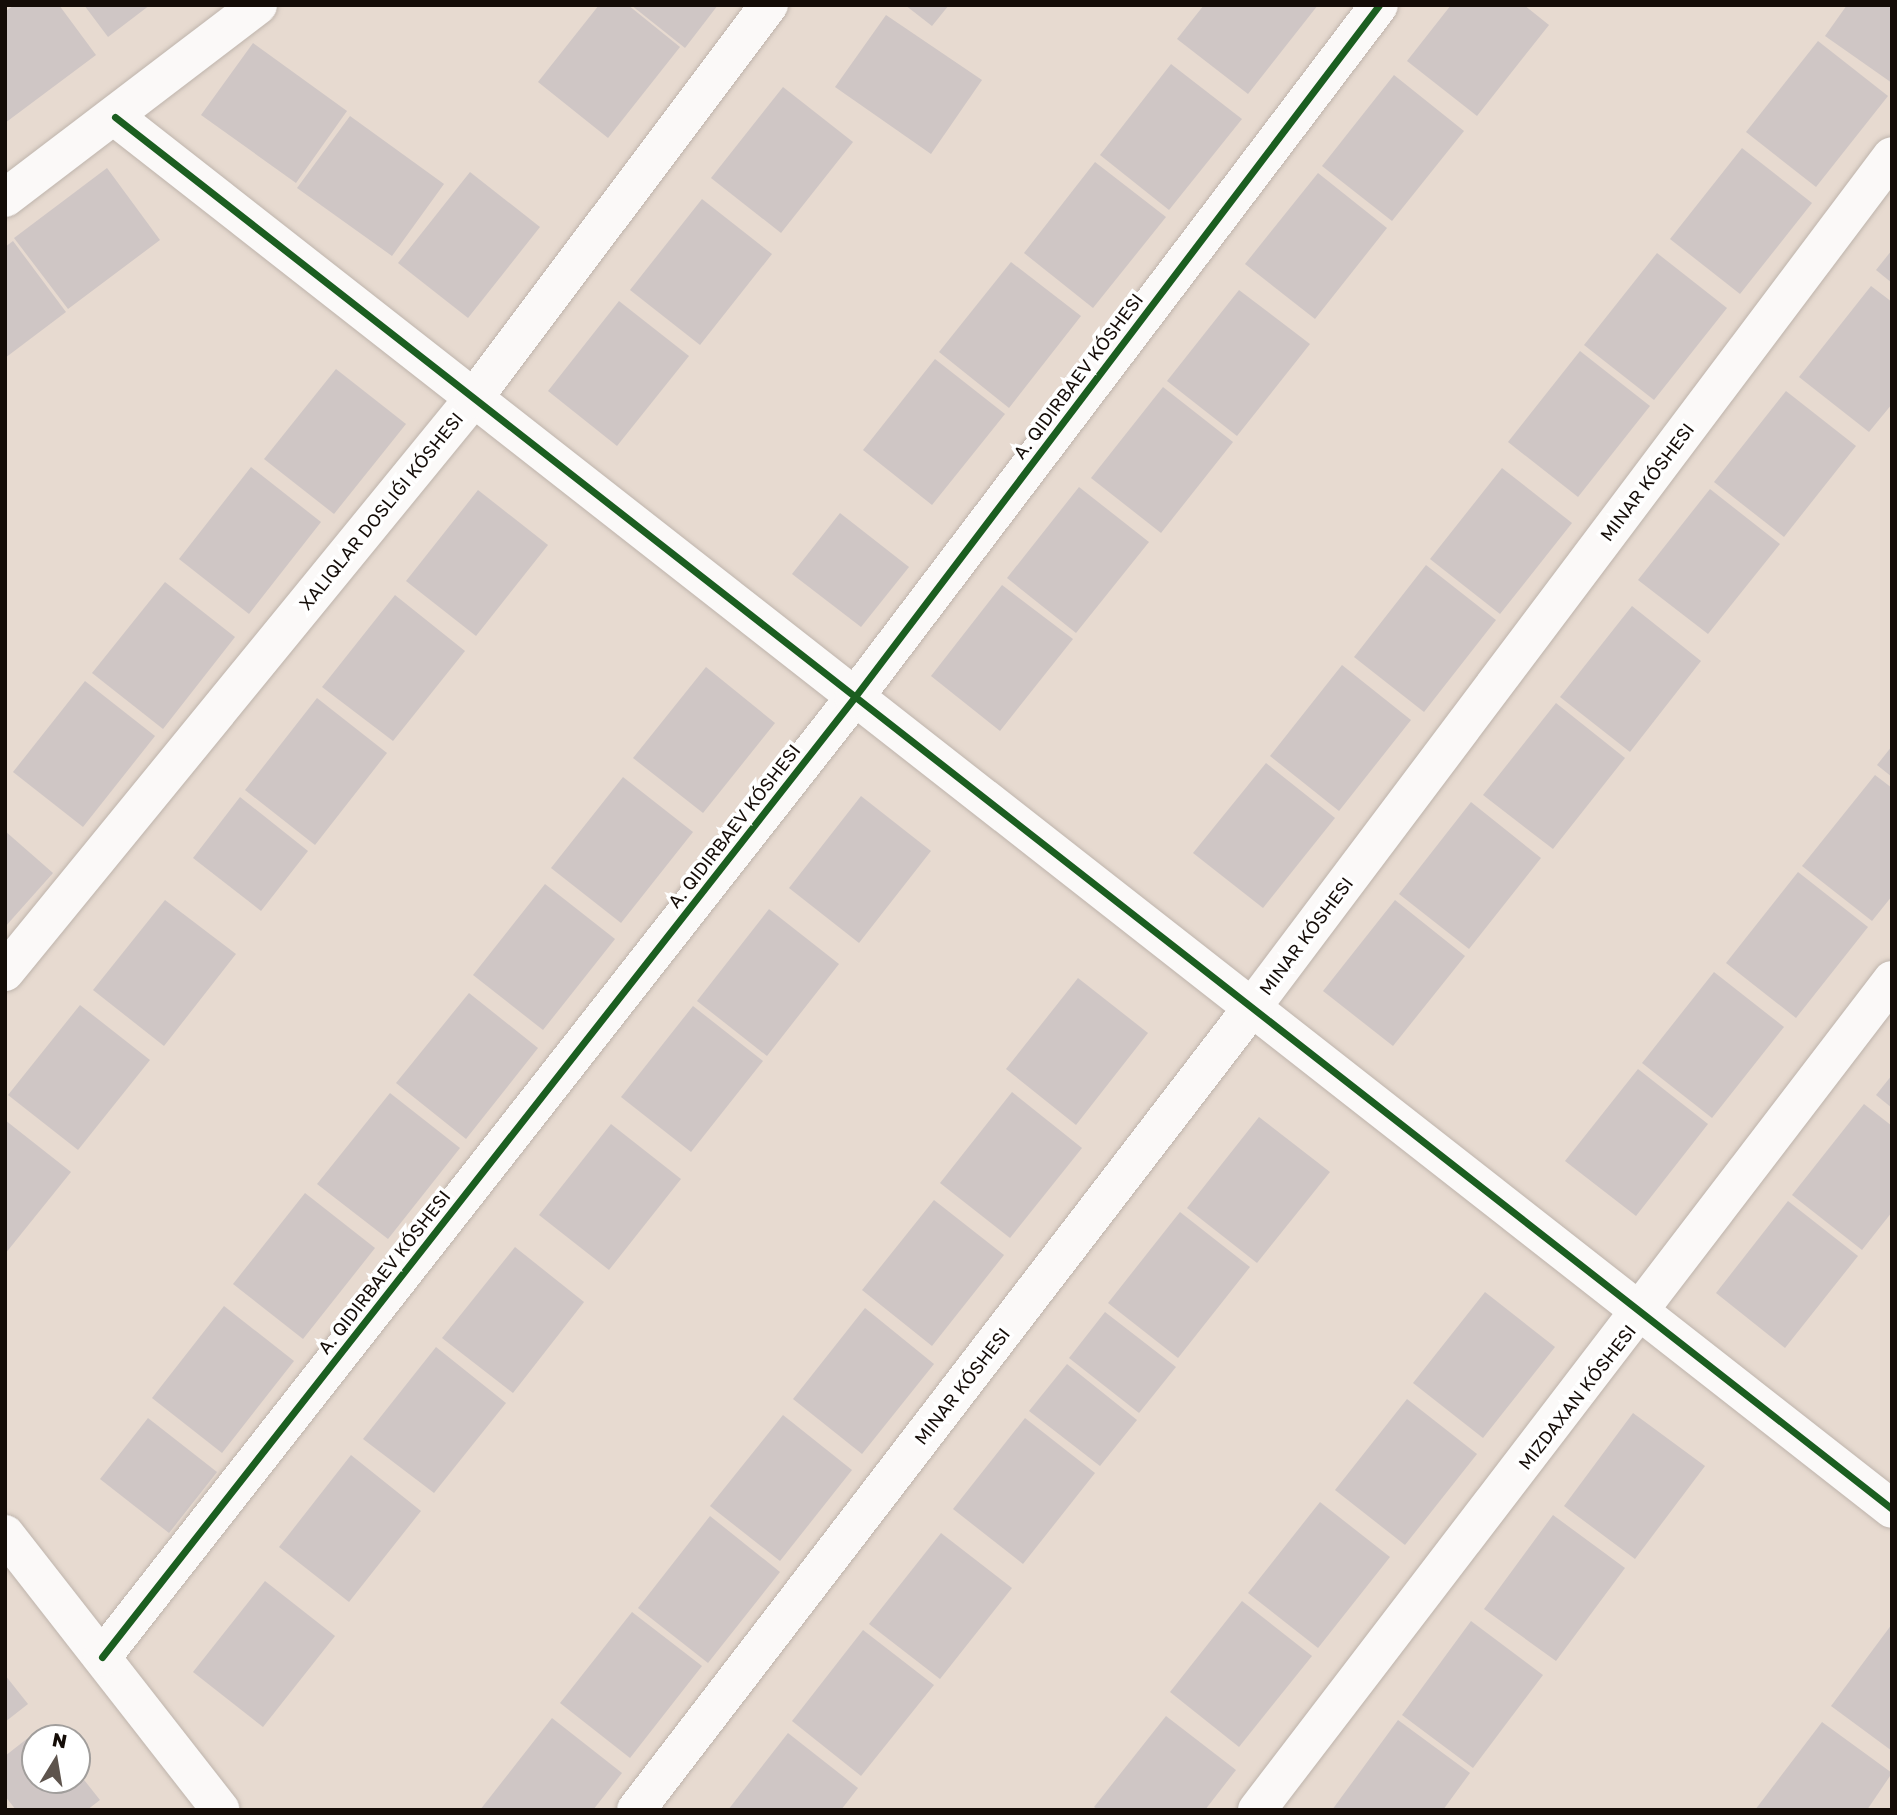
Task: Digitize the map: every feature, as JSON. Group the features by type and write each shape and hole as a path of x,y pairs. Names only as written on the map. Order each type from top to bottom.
{"street":[{"path":"5,198 115,117 258,5"},
{"path":"5,972 473,399 769,5"},
{"path":"102,1657 854,698 1379,5"},
{"path":"115,117 1250,1010 1643,1311 1892,1509"},
{"name":"MINAR KÓSHESI","path":"636,1810 1250,1010 1892,156"},
{"name":"MIZDAXAN KÓSHESI","path":"1257,1810 1643,1311 1892,980"},
{"path":"5,1534 221,1810"}],"building":[{"path":"14,5 59,5 96,55 5,123 5,12"},
{"path":"84,5 150,5 108,37"},
{"path":"599,5 628,5 680,47 608,138 538,82"},
{"path":"631,5 718,5 685,48"},
{"path":"905,5 949,5 932,26"},
{"path":"1204,5 1318,5 1248,94 1177,39"},
{"path":"1451,5 1524,5 1549,25 1477,116 1407,61"},
{"path":"1847,5 1892,5 1892,83 1825,36"},
{"path":"886,15 982,80 931,154 835,87"},
{"path":"1818,41 1888,96 1816,187 1746,132"},
{"path":"253,43 347,111 296,183 201,115"},
{"path":"1171,64 1242,119 1169,210 1100,155"},
{"path":"1394,75 1464,131 1392,221 1322,166"},
{"path":"783,87 853,142 781,233 711,178"},
{"path":"350,116 444,184 392,256 297,188"},
{"path":"1742,148 1812,203 1740,294 1670,239"},
{"path":"1095,162 1166,217 1093,308 1024,253"},
{"path":"107,168 160,240 68,309 14,238"},
{"path":"470,172 540,227 468,318 398,263"},
{"path":"1318,173 1387,228 1315,319 1245,264"},
{"path":"702,199 772,254 700,345 630,290"},
{"path":"13,241 66,312 5,358 5,247"},
{"path":"1892,250 1892,283 1876,270"},
{"path":"1657,253 1727,308 1654,400 1584,345"},
{"path":"1011,262 1081,316 1009,408 939,352"},
{"path":"1871,286 1892,302 1892,404 1869,432 1799,377"},
{"path":"1239,290 1310,344 1237,436 1167,381"},
{"path":"619,301 689,356 617,446 548,391"},
{"path":"1580,351 1650,406 1578,497 1508,442"},
{"path":"935,359 1005,414 932,505 863,450"},
{"path":"336,369 406,424 334,514 264,459"},
{"path":"1163,387 1233,442 1161,533 1091,478"},
{"path":"1786,391 1856,446 1784,537 1714,482"},
{"path":"251,467 321,522 249,614 179,559"},
{"path":"1502,468 1572,523 1500,614 1430,559"},
{"path":"1079,487 1149,542 1076,633 1007,578"},
{"path":"1710,489 1780,544 1708,634 1638,580"},
{"path":"478,490 548,545 476,636 406,581"},
{"path":"840,513 909,567 861,627 792,574"},
{"path":"1426,565 1496,620 1424,712 1354,657"},
{"path":"165,582 235,637 163,729 92,673"},
{"path":"1002,585 1073,639 1000,731 931,676"},
{"path":"395,595 465,651 393,741 322,687"},
{"path":"1632,606 1701,661 1630,752 1560,697"},
{"path":"1342,665 1411,720 1339,811 1270,756"},
{"path":"706,667 775,723 703,813 633,758"},
{"path":"85,681 155,736 83,827 13,772"},
{"path":"317,698 387,753 315,845 245,790"},
{"path":"1556,703 1625,758 1553,849 1483,795"},
{"path":"1892,746 1892,777 1877,765"},
{"path":"1266,763 1335,818 1263,908 1193,853"},
{"path":"1875,775 1892,788 1892,896 1872,921 1802,866"},
{"path":"623,777 693,832 621,923 551,868"},
{"path":"861,796 931,851 859,943 789,888"},
{"path":"240,797 308,851 261,911 193,858"},
{"path":"1471,802 1541,858 1469,949 1399,894"},
{"path":"5,831 53,873 5,927"},
{"path":"1798,872 1868,927 1796,1018 1726,963"},
{"path":"545,884 615,939 543,1030 473,975"},
{"path":"165,900 236,954 164,1046 93,990"},
{"path":"1395,900 1465,956 1393,1046 1323,991"},
{"path":"769,909 839,964 767,1056 697,1001"},
{"path":"1714,972 1784,1027 1712,1118 1642,1063"},
{"path":"1078,978 1148,1033 1076,1125 1006,1069"},
{"path":"469,993 538,1048 466,1139 396,1083"},
{"path":"80,1005 150,1060 78,1150 8,1095"},
{"path":"693,1006 763,1061 691,1152 621,1097"},
{"path":"1638,1069 1708,1124 1636,1216 1565,1161"},
{"path":"1892,1075 1892,1108 1876,1095"},
{"path":"1012,1092 1082,1148 1010,1238 940,1183"},
{"path":"390,1093 460,1148 388,1239 317,1184"},
{"path":"1864,1104 1892,1126 1892,1212 1862,1250 1792,1195"},
{"path":"1259,1117 1330,1172 1257,1263 1187,1208"},
{"path":"5,1120 71,1172 5,1254"},
{"path":"611,1124 681,1179 609,1270 539,1215"},
{"path":"305,1193 375,1248 303,1339 233,1284"},
{"path":"934,1200 1004,1255 932,1346 862,1290"},
{"path":"1788,1201 1858,1256 1785,1348 1716,1293"},
{"path":"1180,1212 1250,1267 1178,1358 1108,1303"},
{"path":"515,1247 584,1302 513,1393 442,1338"},
{"path":"1485,1292 1555,1347 1483,1438 1413,1383"},
{"path":"224,1306 294,1361 222,1453 152,1398"},
{"path":"865,1308 934,1364 862,1454 793,1399"},
{"path":"1105,1312 1176,1367 1139,1413 1069,1358"},
{"path":"436,1347 506,1403 434,1493 363,1439"},
{"path":"1067,1364 1137,1420 1100,1466 1029,1411"},
{"path":"1407,1399 1477,1454 1405,1545 1335,1490"},
{"path":"1633,1413 1705,1466 1635,1559 1564,1506"},
{"path":"783,1415 852,1470 780,1561 710,1506"},
{"path":"148,1418 217,1472 169,1533 100,1479"},
{"path":"1025,1418 1095,1473 1023,1564 953,1509"},
{"path":"351,1455 421,1511 349,1602 279,1547"},
{"path":"1320,1502 1390,1557 1318,1648 1248,1593"},
{"path":"1553,1515 1625,1568 1556,1661 1484,1609"},
{"path":"710,1516 780,1572 708,1663 638,1608"},
{"path":"941,1533 1012,1588 940,1679 869,1624"},
{"path":"265,1581 335,1636 263,1727 193,1672"},
{"path":"1242,1601 1312,1656 1239,1747 1170,1692"},
{"path":"632,1612 702,1666 630,1758 560,1703"},
{"path":"1471,1621 1543,1675 1473,1768 1402,1715"},
{"path":"1892,1624 1892,1751 1831,1706"},
{"path":"863,1630 934,1685 861,1776 792,1721"},
{"path":"5,1675 28,1704 5,1722"},
{"path":"1166,1716 1236,1770 1205,1810 1098,1810 1094,1807"},
{"path":"552,1718 622,1773 593,1810 480,1810"},
{"path":"1398,1720 1470,1773 1443,1810 1332,1810"},
{"path":"1822,1722 1892,1773 1867,1810 1755,1810"},
{"path":"788,1733 858,1788 841,1810 728,1810"},
{"path":"21,1743 21,1794 91,1794 91,1789 100,1800 87,1810 16,1810 5,1796 5,1756"}],"cycle path":[{"name":"A. QIDIRBAEV KÓSHESI","path":"102,1657 854,698 1379,5"},
{"path":"115,117 1892,1509"}]}
